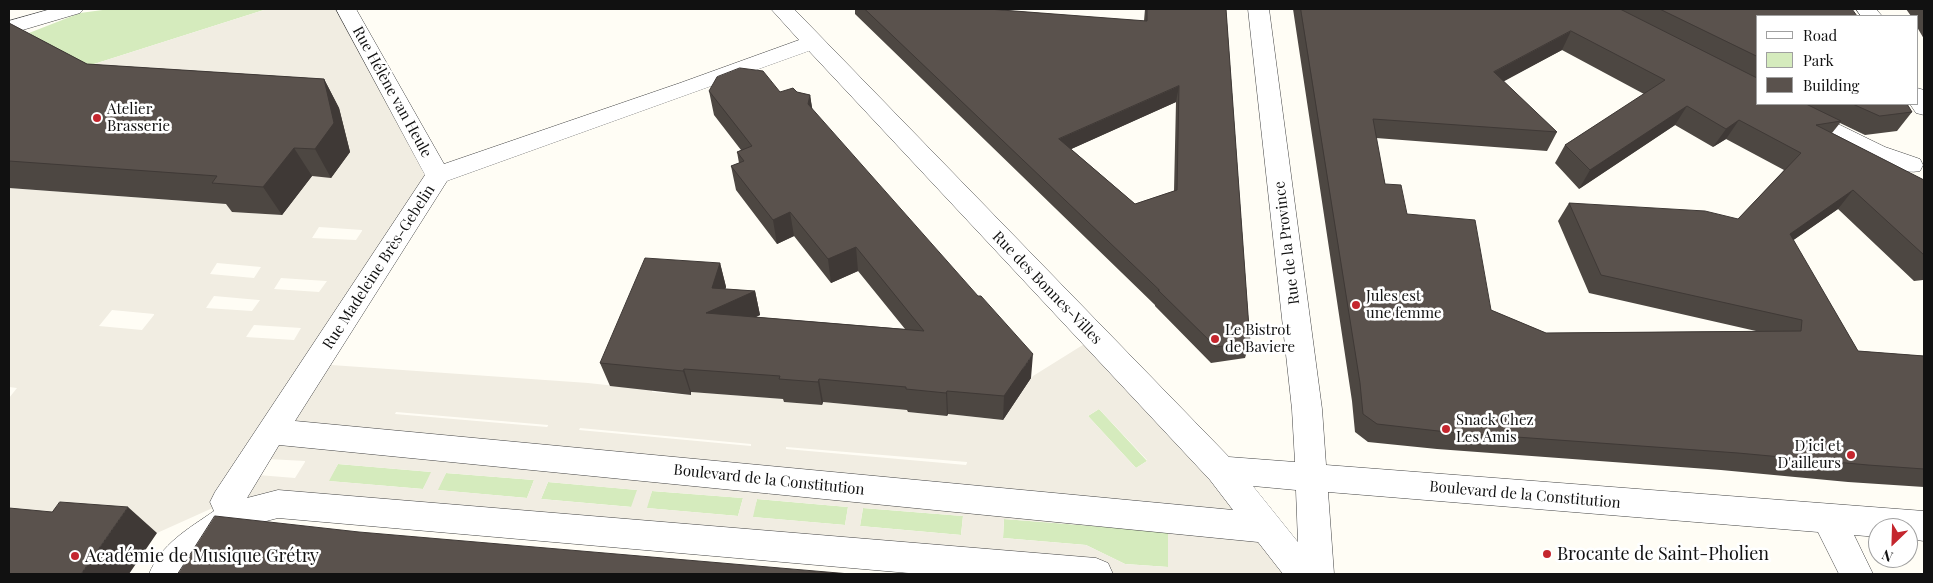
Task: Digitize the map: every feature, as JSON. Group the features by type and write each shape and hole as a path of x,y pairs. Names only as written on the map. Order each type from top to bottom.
{"street":[{"path":"9,28 73,9"},
{"name":"Rue Hélène van Heule","path":"346,9 438,175"},
{"name":"Rue des Bonnes-Villes","path":"782,9 1221,470 1303,574"},
{"name":"Rue de la Province","path":"1259,9 1307,409 1317,574"},
{"name":"Rue Madeleine Brès-Gebelin","path":"234,516 226,502 438,175 688,88 813,42"},
{"path":"1918,97 1924,108"},
{"path":"1781,105 1876,153 1920,168"},
{"name":"Boulevard de la Constitution","path":"272,432 1266,528"},
{"name":"Boulevard de la Constitution","path":"1221,470 1829,520 1924,526"},
{"path":"166,574 181,552 234,516 278,504 1096,574"},
{"path":"1829,520 1856,574"}],"green space":[{"path":"110,9 267,9 69,72 29,33 80,13"},
{"path":"1099,409 1147,461 1136,468 1088,416"},
{"path":"338,464 432,472 423,489 328,481"},
{"path":"446,473 534,480 527,498 437,490"},
{"path":"548,482 638,490 632,507 541,499"},
{"path":"652,491 743,498 738,516 646,508"},
{"path":"757,499 848,507 845,525 752,517"},
{"path":"863,508 963,516 961,535 860,526"},
{"path":"1004,519 1169,532 1168,567 1125,564 1086,545 1003,538"}],"shaded area":[{"path":"267,9 343,9 392,91 434,175 317,364 588,383 690,395 691,392 785,399 784,402 821,405 823,402 908,410 908,412 946,416 948,414 1003,420 1033,376 1094,338 1266,528 1303,574 1096,574 278,504 226,502 157,533 9,531 9,398 17,388 9,387 9,188 237,205 232,212 282,215 69,72","holes":["319,227 362,231 356,240 312,238","217,263 261,267 254,278 210,274","281,278 327,281 319,292 274,289","214,296 260,300 252,311 206,308","112,310 154,315 142,330 99,326","254,325 301,328 294,340 246,337","1099,409 1147,461 1136,468 1088,416","396,412 547,427 395,414","580,428 751,444 751,446 579,430","786,447 967,462 966,465 786,449","268,459 305,461 295,478 258,475","338,464 431,472 423,489 329,481","446,473 534,480 527,498 438,490","548,482 637,490 631,507 541,499","652,491 743,498 738,516 647,508","757,499 848,507 845,525 753,517","863,508 963,516 961,535 860,526","1004,519 1168,532 1168,567 1125,564 1086,545 1003,538"]}],"building":[{"path":"865,9 988,9 1147,21 1147,9 1226,9 1250,342 1216,347 1159,290","holes":["1179,86 1177,190 1135,204 1059,139"]},
{"path":"1301,9 1620,9 1756,77 1756,105 1808,105 1841,121 1816,125 1924,180 1924,255 1853,190 1790,234 1858,351 1924,356 1924,469 1738,453 1447,432 1377,424 1363,414 1360,383","holes":["1571,31 1665,80 1565,145 1590,170 1687,106 1726,129 1739,120 1801,153 1738,219 1705,211 1569,203 1601,275 1802,320 1801,331 1546,333 1491,310 1475,220 1407,214 1401,185 1385,184 1373,119 1557,132 1494,72"]},
{"path":"1660,9 1852,9 1856,15 1756,15 1756,56"},
{"path":"9,23 87,64 324,79 334,123 315,149 294,148 263,187 212,183 217,176 9,161"},
{"path":"740,68 763,71 780,92 793,88 797,92 810,95 808,104 978,296 981,296 1033,354 1004,396 947,391 946,393 906,389 906,387 819,379 818,382 779,379 780,376 684,369 683,371 600,363 645,258 720,263 712,288 755,291 706,313 924,331 856,247 828,259 790,212 773,220 731,166 744,161 737,152 752,146 709,91 717,77"},
{"path":"1855,105 1908,105 1912,112 1880,116"},
{"path":"60,502 128,507 81,574 9,574 9,508 52,512"},
{"path":"215,516 359,532 850,574 178,574"}],"place":[{"name":"Atelier Brasserie","path":"97,118"},
{"name":"Jules est une femme","path":"1356,305"},
{"name":"Le Bistrot de Baviere","path":"1215,339"},
{"name":"Snack Chez Les Amis","path":"1446,429"},
{"name":"D'ici et D'ailleurs","path":"1851,455"},
{"name":"Brocante de Saint-Pholien","path":"1547,554"},
{"name":"Académie de Musique Grétry","path":"75,556"}]}
